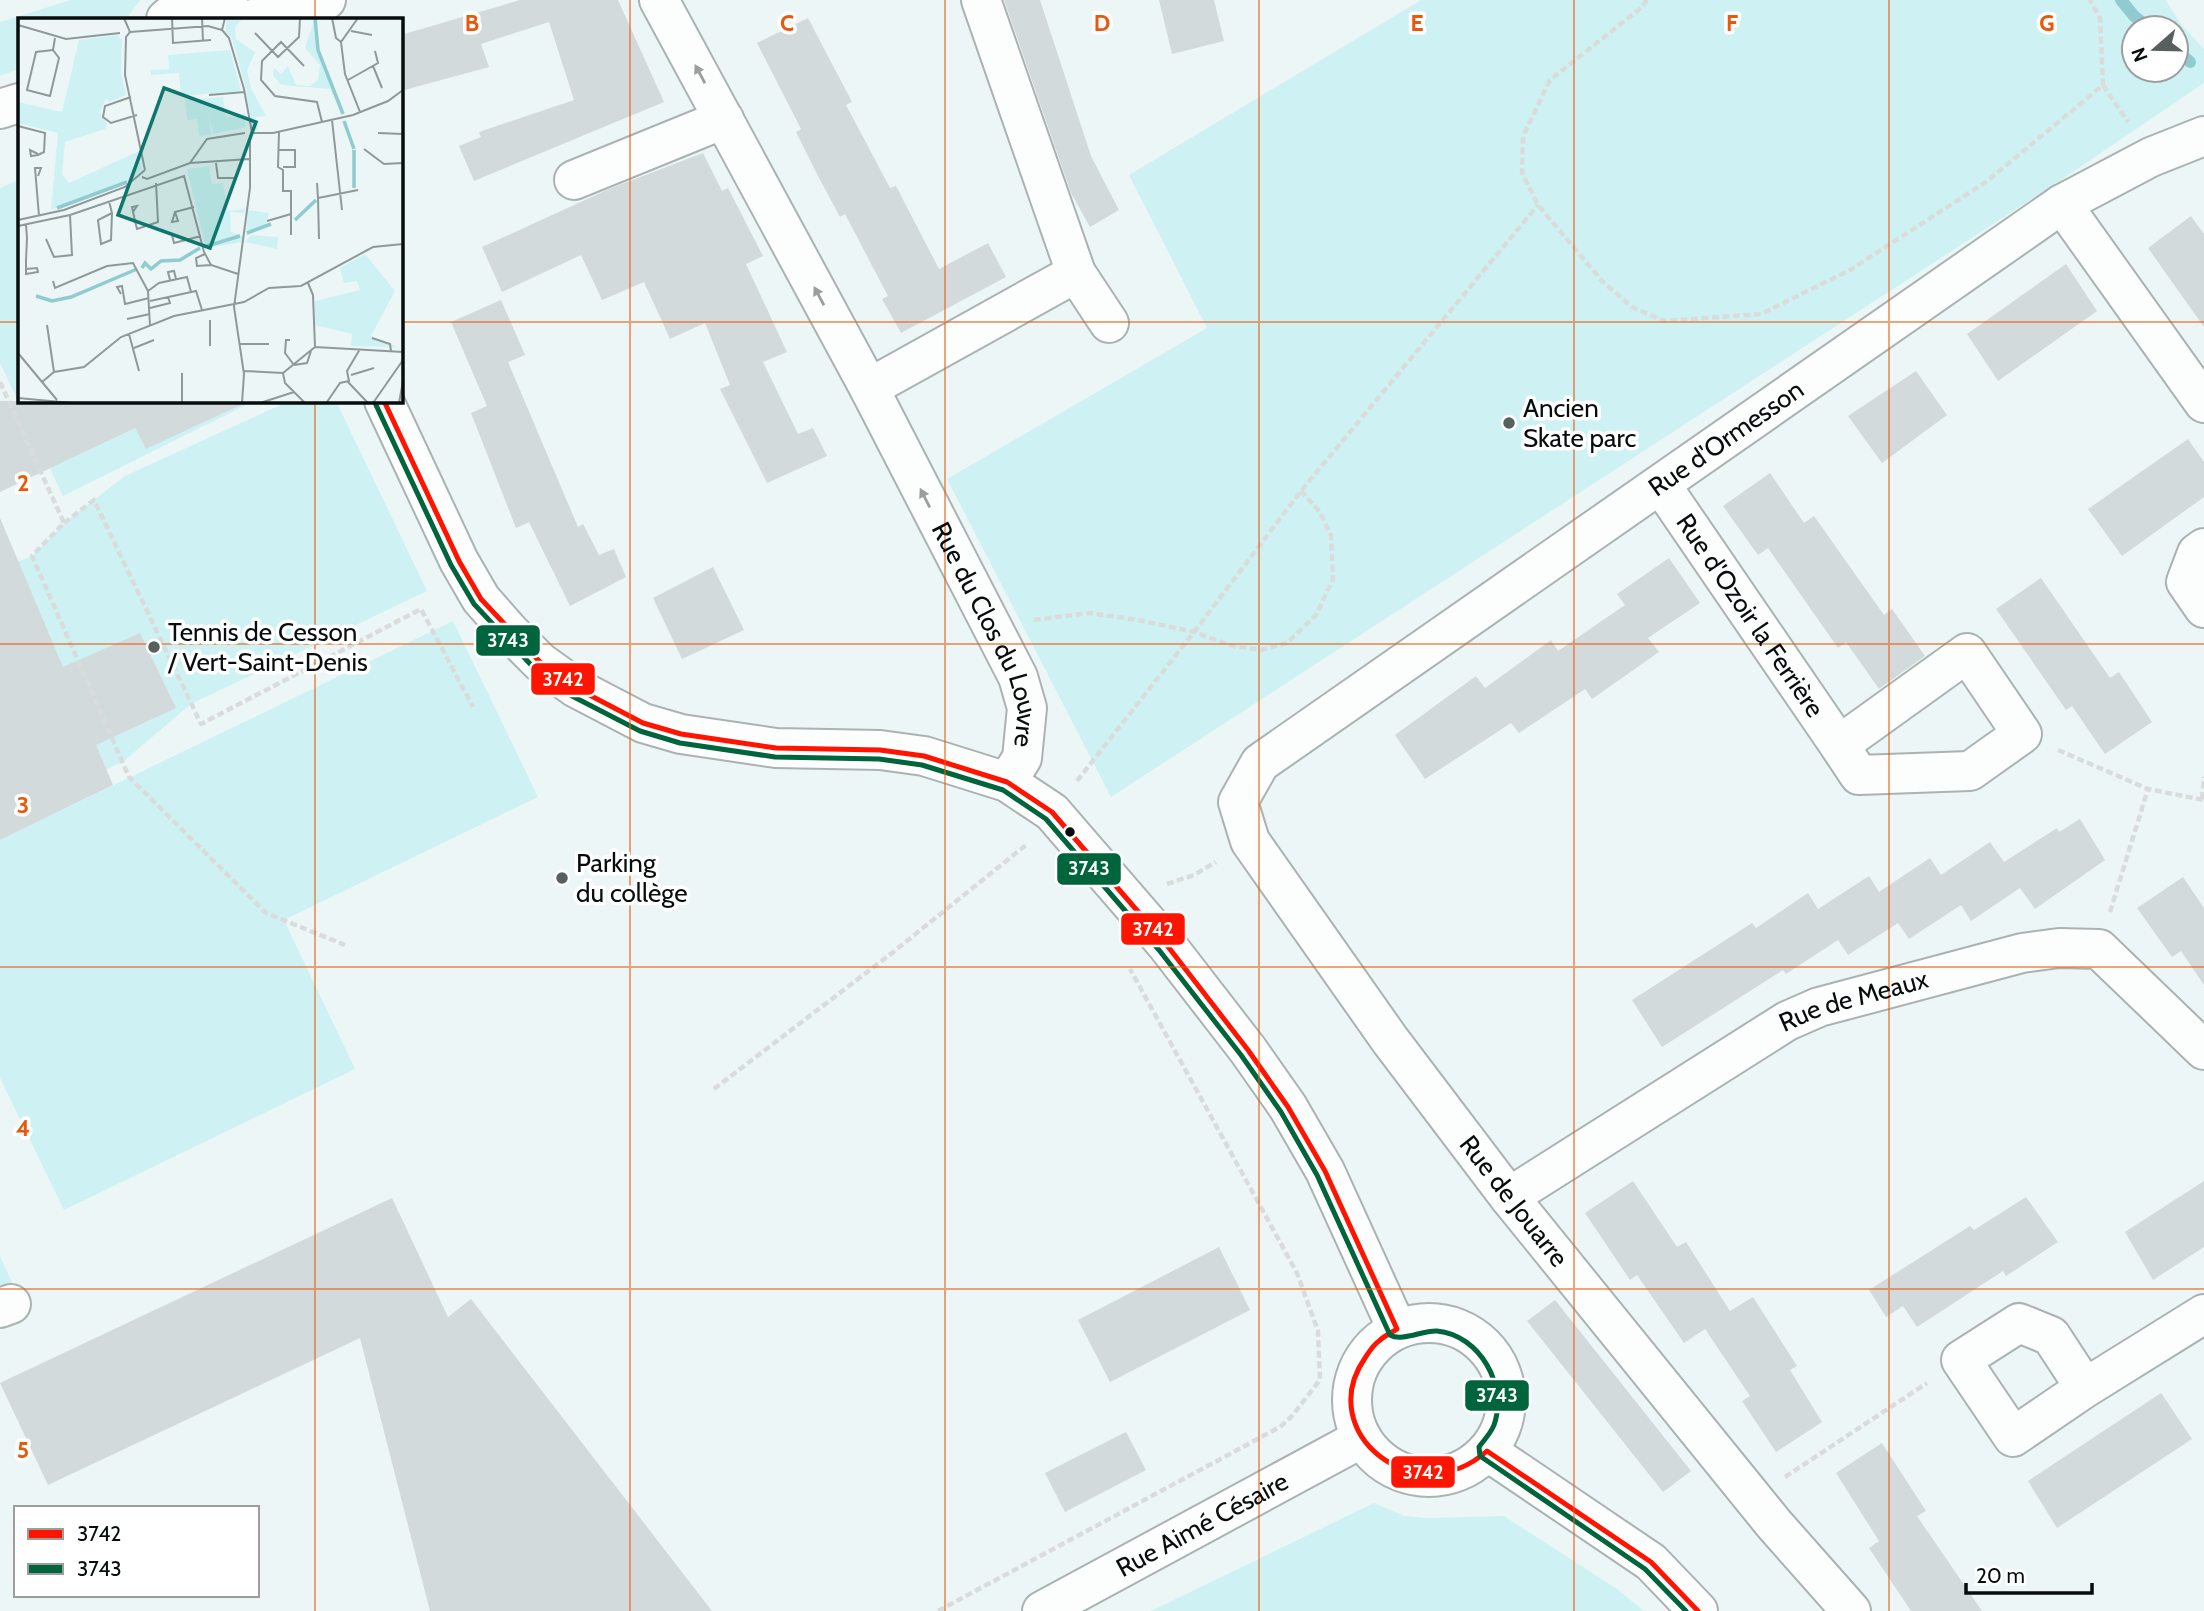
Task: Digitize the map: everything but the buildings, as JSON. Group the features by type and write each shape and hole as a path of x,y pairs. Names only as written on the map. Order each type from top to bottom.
{"street":[{"path":"257,18 326,0"},
{"name":"Rue du Clos du Louvre","path":"659,0 869,388 1018,677 1027,708 1022,758 1007,782 1052,812 1135,906 1248,1050 1288,1107 1325,1171 1397,1329"},
{"path":"981,0 1076,273 1109,323"},
{"path":"167,18 188,6 206,2 238,18"},
{"path":"0,109 18,103"},
{"path":"574,180 724,119"},
{"name":"Rue d'Ormesson","path":"1260,763 2062,204 2151,157 2204,136"},
{"path":"2062,204 2204,402"},
{"path":"869,388 1076,273"},
{"path":"384,402 459,561 481,599 540,662 576,688 643,723 681,734 776,748 880,750 924,757 1007,782"},
{"name":"Rue d'Ozoir la Ferrière","path":"1661,485 1859,775 1970,772 2022,734 1967,653 1839,745"},
{"path":"2204,548 2197,553 2186,582 2204,608"},
{"name":"Rue de Jouarre","path":"1260,763 1238,802 1250,841 1390,1040 1509,1197 1752,1498 1851,1611"},
{"name":"Rue de Meaux","path":"1509,1197 1787,1021 1809,1012 2022,953 2059,948 2099,949"},
{"path":"2099,949 2204,1050"},
{"path":"2085,1388 2051,1336 2019,1323 1961,1360 2013,1437 2085,1388 2204,1314"},
{"path":"1422,1322 1448,1324 1472,1335 1491,1353 1503,1376 1506,1403 1502,1428 1487,1451 1469,1466 1446,1475 1422,1477 1398,1471 1377,1458 1362,1438 1353,1415 1352,1389 1360,1364 1375,1343 1397,1329 1422,1322"},
{"name":"Rue Aimé Césaire","path":"1042,1611 1362,1438"},
{"path":"1487,1451 1651,1562 1698,1611"}],"path":[{"path":"1637,0 1641,8"},
{"path":"1647,0 1641,8 1550,80 1523,136 1522,173 1538,205 1602,281 1632,307 1664,321 1761,314 1850,270 1986,182 2103,86 2100,18 2090,0"},
{"path":"714,1089 892,953 1030,842 1301,491 1538,205"},
{"path":"0,382 64,523"},
{"path":"995,633 1037,619 1089,613 1194,632 1233,646 1261,650 1287,643 1316,615 1333,579 1331,536 1320,512 1301,491"},
{"path":"345,945 266,913 129,777 32,556 64,523 94,499 201,724 421,609 473,707"},
{"path":"2022,734 2148,789 2203,800 2204,777"},
{"path":"2099,949 2148,789"},
{"path":"1135,906 1163,886 1194,875 1250,841"},
{"path":"938,1611 1280,1427 1320,1380 1318,1331 1297,1273 1128,965"},
{"path":"1752,1498 1961,1360"}],"shaded area":[{"path":"71,0 140,0 127,18 18,18 18,69 0,76 0,22"},
{"path":"1421,0 2166,0 2175,14 2120,14 2120,84 2190,84 2190,34 2204,49 2204,83 2061,180 1111,797 947,479 1207,328 1129,175"},
{"path":"18,180 18,401 0,363 0,188"},
{"path":"18,402 252,402 63,496"},
{"name":"Tennis de Cesson / Vert-Saint-Denis","path":"287,402 336,402 427,591 191,704 124,761 0,821 0,569 32,556 68,520 125,476"},
{"path":"453,621 538,797 284,920 355,1069 64,1210 0,1078 0,840"},
{"path":"0,1256 23,1307 0,1318"},
{"path":"1374,1503 1405,1516 1504,1516 1617,1589 1644,1611 1151,1611"}],"waterway":[{"path":"2121,0 2132,14"}],"transit line":[{"name":"3742","path":"384,402 459,561 481,599 540,662 576,688 643,723 681,734 776,748 880,750 924,756 1007,782 1052,812 1166,944 1248,1050 1288,1107 1325,1171 1397,1329 1371,1349 1352,1386 1352,1413 1362,1437 1380,1456 1403,1469 1431,1474 1459,1468 1487,1451 1651,1562 1698,1611"},
{"name":"3743","path":"376,405 451,565 474,604 534,668 572,696 640,731 680,743 775,757 879,759 922,765 1003,790 1046,819 1159,950 1241,1055 1281,1112 1317,1175 1390,1335 1406,1337 1437,1331 1452,1335 1478,1352 1487,1365 1497,1394 1497,1410 1493,1428 1479,1447 1480,1456 1645,1569 1686,1611"}],"place":[{"name":"Ancien Skate parc","path":"1509,423"},
{"name":"Tennis de Cesson / Vert-Saint-Denis","path":"154,647"},
{"name":"Parking du collège","path":"562,878"}]}
